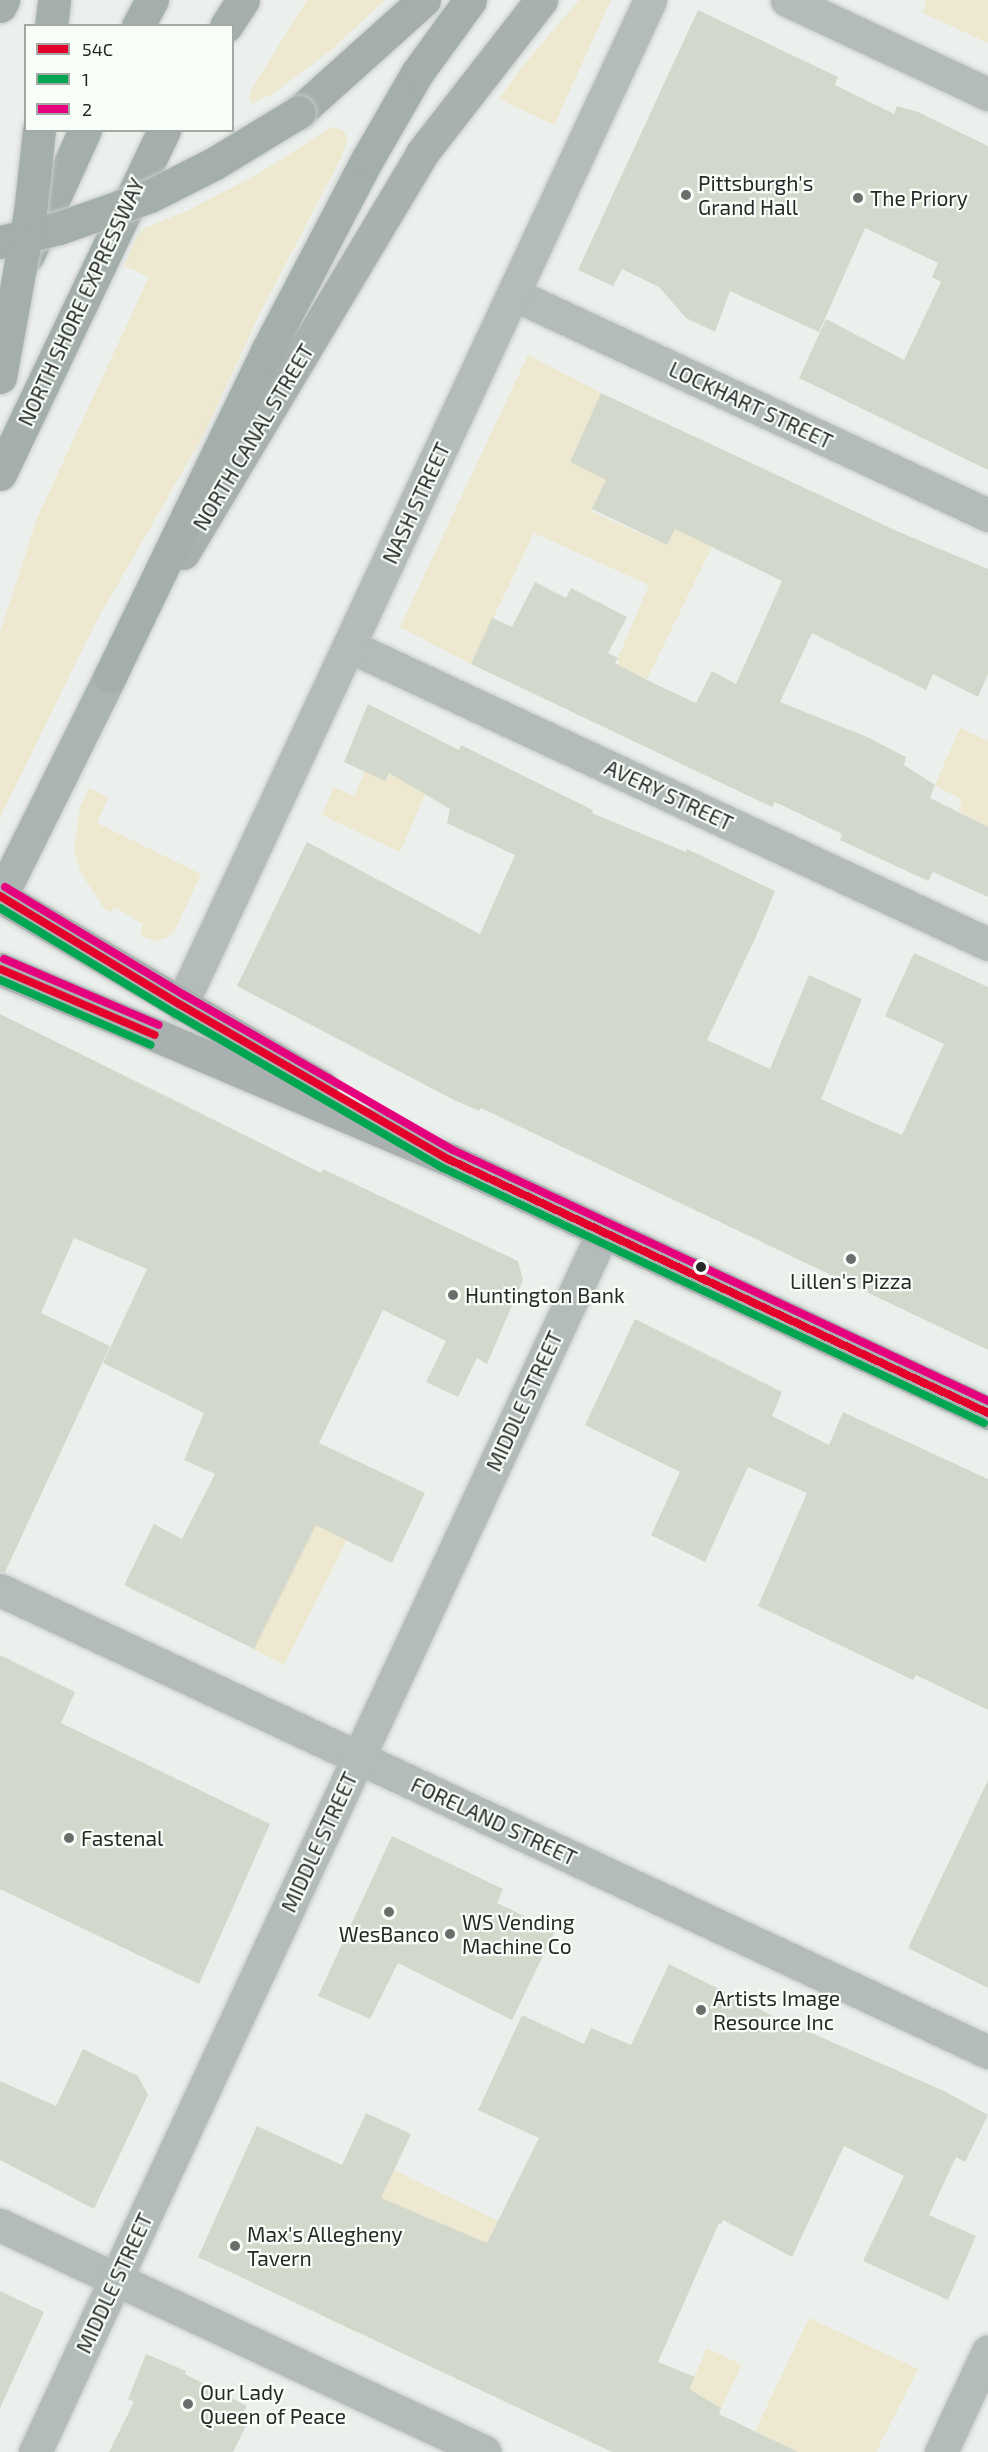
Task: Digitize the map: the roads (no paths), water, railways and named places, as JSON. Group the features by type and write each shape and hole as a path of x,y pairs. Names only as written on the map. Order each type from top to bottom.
{"highway":[{"path":"0,6 3,0"},
{"path":"51,24 54,0"},
{"path":"139,24 152,0"},
{"path":"227,24 243,0"},
{"path":"0,242 59,228 150,196 215,163 299,112 424,0"},
{"path":"110,676 267,351 367,160 417,73 470,0"},
{"path":"0,377 30,212 39,132"},
{"path":"0,316 84,132"},
{"name":"NORTH SHORE EXPRESSWAY","path":"0,474 163,132"}],"main road":[{"name":"NORTH CANAL STREET","path":"0,897 110,676 422,153 541,0"},
{"path":"0,897 181,1005 448,1159"},
{"path":"0,969 448,1159 988,1413"}],"street":[{"name":"NASH STREET","path":"181,1005 650,0"},
{"path":"787,0 988,94"},
{"name":"LOCKHART STREET","path":"513,294 988,515"},
{"name":"AVERY STREET","path":"349,646 988,944"},
{"name":"MIDDLE STREET","path":"35,2452 603,1232"},
{"name":"FORELAND STREET","path":"0,1590 988,2052"},
{"path":"0,2225 485,2452"},
{"path":"940,2452 988,2351"}],"place":[{"name":"Pittsburgh's Grand Hall","path":"686,195"},
{"name":"The Priory","path":"858,198"},
{"name":"Lillen's Pizza","path":"851,1259"},
{"name":"Huntington Bank","path":"453,1295"},
{"name":"Fastenal","path":"69,1838"},
{"name":"WesBanco","path":"389,1912"},
{"name":"WS Vending Machine Co","path":"450,1934"},
{"name":"Artists Image Resource Inc","path":"701,2010"},
{"name":"Max's Allegheny Tavern","path":"235,2246"},
{"name":"Our Lady Queen of Peace","path":"188,2404"}]}
